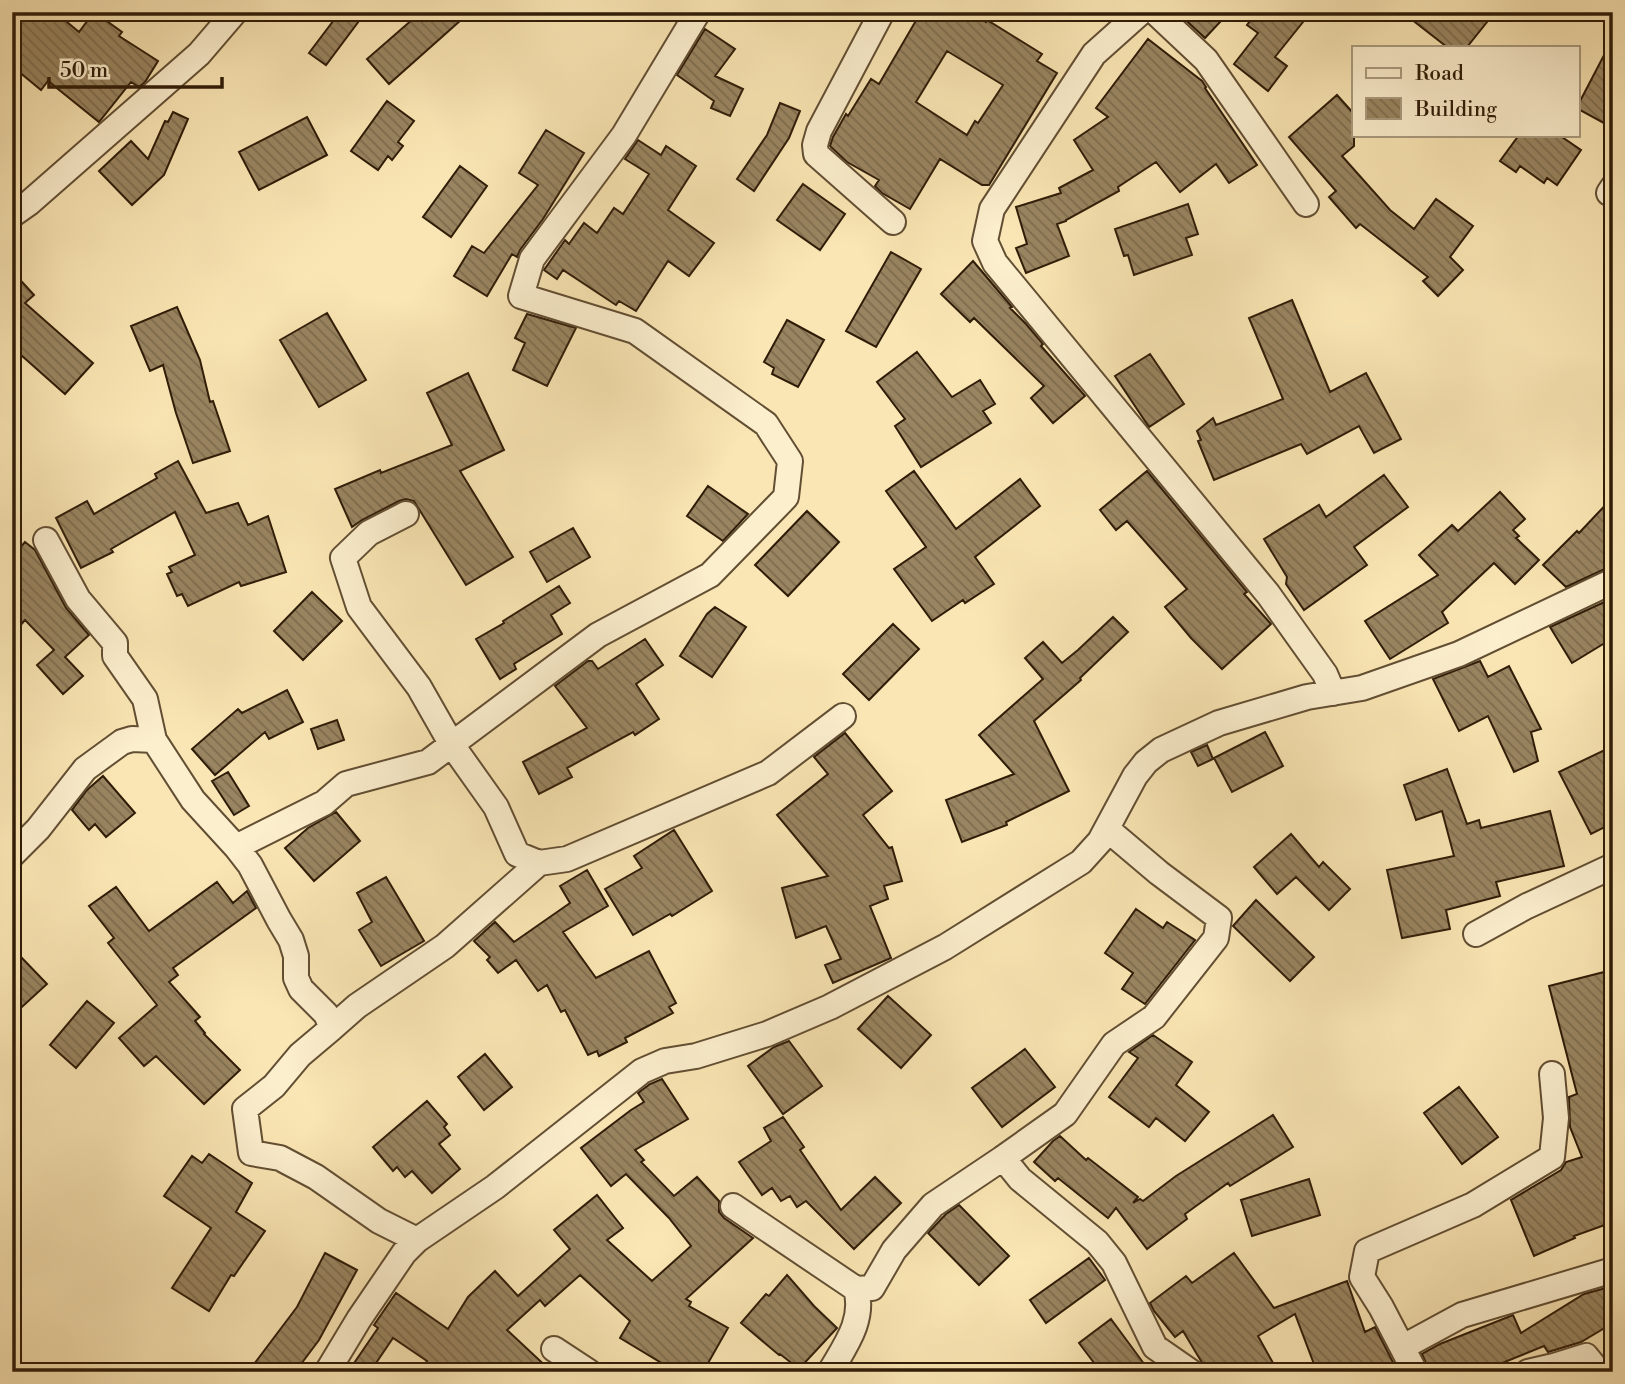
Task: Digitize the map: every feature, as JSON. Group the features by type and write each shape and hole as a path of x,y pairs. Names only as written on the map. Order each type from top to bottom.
{"street":[{"path":"12,215 30,203 199,54 235,12"},
{"path":"236,847 324,803 346,784 428,762 598,635 710,575 786,497 790,461 766,424 635,331 521,296 532,259 624,135 698,12"},
{"path":"882,12 819,131 815,145 817,154 893,222"},
{"path":"1141,12 1094,54 992,209 985,241 995,263 1268,594 1325,674 1333,692"},
{"path":"1155,12 1206,60 1306,204"},
{"path":"406,514 369,533 343,558 359,607 419,687 452,745 496,807 517,854 539,863 566,859 768,773 843,716"},
{"path":"46,540 78,599 116,643 115,656 145,699 154,740 193,800 250,865 291,940 296,956 296,978 301,989 326,1014 332,1028"},
{"path":"327,1372 404,1253 417,1240 495,1187 642,1071 665,1061 696,1056 766,1034 830,1006 945,947 1081,862 1100,841 1135,776 1146,762 1161,750 1219,723 1307,698 1362,688 1459,654 1613,581"},
{"path":"12,855 38,829 85,769 122,742 132,738 154,740"},
{"path":"733,1206 856,1289 872,1288 894,1250 933,1205 1065,1114 1114,1044 1154,1017 1216,938 1219,918 1107,829"},
{"path":"417,1240 379,1222 316,1177 280,1158 251,1153 245,1109 274,1086 300,1055 358,1006 445,946 539,863"},
{"path":"1476,934 1527,906 1613,866"},
{"path":"1415,1372 1381,1307 1362,1278 1367,1251 1473,1205 1552,1157 1556,1118 1552,1074"},
{"path":"1003,1158 1020,1179 1097,1242 1114,1263 1154,1347 1191,1372"},
{"path":"1403,1347 1462,1315 1613,1270"},
{"path":"830,1372 856,1322 860,1302 856,1289"},
{"path":"554,1349 589,1372"},
{"path":"1528,1372 1586,1356 1598,1372"}],"building":[{"path":"26,12 55,12 79,32 94,12 122,32 119,36 158,61 145,82 139,87 131,82 99,122 48,81 41,90 12,66 12,30"},
{"path":"340,12 347,12 359,21 326,65 309,53"},
{"path":"421,12 470,12 389,84 367,59"},
{"path":"921,12 969,12 986,22 987,20 1042,54 1037,61 1057,73 989,185 982,185 940,159 910,209 882,193 875,186 879,180 847,162 830,146 846,114 848,116 871,79 879,84","holes":["947,51 1003,85 967,135 916,102"]},
{"path":"1177,12 1210,12 1220,22 1205,38"},
{"path":"1257,12 1311,12 1275,57 1287,66 1268,91 1234,64 1258,33 1247,25"},
{"path":"1402,12 1495,12 1468,46 1446,46"},
{"path":"705,29 735,49 715,76 743,89 730,116 711,108 714,101 677,75"},
{"path":"1613,38 1613,128 1580,110 1580,101"},
{"path":"1148,39 1202,81 1257,165 1229,183 1216,164 1180,192 1156,162 1118,187 1119,191 1057,224 1069,256 1026,273 1016,248 1027,244 1016,207 1061,193 1059,188 1093,170 1074,140 1108,117 1096,108"},
{"path":"1337,95 1352,112 1354,136 1354,146 1342,156 1390,210 1414,229 1436,199 1473,226 1450,257 1463,270 1438,296 1423,281 1428,277 1360,224 1356,228 1329,197 1336,191 1289,137"},
{"path":"387,101 414,121 398,142 403,146 392,160 388,156 378,170 351,151"},
{"path":"780,103 800,111 789,138 754,191 737,179 767,135"},
{"path":"173,112 188,119 164,175 132,205 99,171 131,141 148,159 165,121 168,122"},
{"path":"307,117 327,155 259,190 239,152"},
{"path":"546,130 584,153 543,219 517,257 512,254 487,296 454,276 472,246 484,253 538,185 519,173"},
{"path":"1518,136 1560,136 1581,150 1557,185 1547,178 1544,183 1520,166 1516,172 1500,161"},
{"path":"638,140 661,155 666,146 696,166 668,210 714,243 689,276 668,261 636,311 619,301 616,305 563,270 557,279 544,270 565,240 569,244 584,223 597,233 614,208 623,214 649,174 625,159"},
{"path":"460,166 487,186 451,237 423,217"},
{"path":"803,184 845,214 820,250 777,220"},
{"path":"1188,204 1198,234 1186,238 1192,255 1134,275 1115,229"},
{"path":"891,252 921,269 876,347 846,331"},
{"path":"973,261 1085,396 1053,423 1031,398 1044,386 974,318 970,322 941,294"},
{"path":"12,271 34,295 25,303 93,363 65,394 12,347"},
{"path":"1292,300 1330,392 1366,373 1401,439 1374,453 1359,426 1307,454 1301,444 1214,480 1198,441 1201,440 1197,431 1213,418 1216,425 1283,399 1249,318"},
{"path":"177,307 200,360 210,402 213,401 230,451 193,463 163,365 150,371 131,326"},
{"path":"327,313 366,380 319,407 280,340"},
{"path":"527,314 576,328 547,386 513,370 525,343 515,338"},
{"path":"787,320 824,340 798,387 772,374 774,368 764,362"},
{"path":"917,352 952,397 980,380 995,404 983,411 991,423 921,467 895,426 905,419 877,382"},
{"path":"1150,354 1184,404 1149,427 1115,376"},
{"path":"468,373 504,450 460,471 513,557 466,585 414,501 399,501 352,527 335,489 452,445 427,393"},
{"path":"178,461 206,513 238,503 248,525 268,516 286,572 241,586 239,582 188,606 182,594 177,596 167,574 172,572 169,567 195,555 175,512 111,549 113,552 81,568 56,518 87,501 94,514 157,478 155,474"},
{"path":"914,471 956,529 1020,479 1040,506 975,557 994,584 965,603 963,600 932,621 894,569 926,547 886,491"},
{"path":"1147,471 1271,624 1222,669 1165,607 1187,589 1127,521 1116,530 1100,510"},
{"path":"1384,475 1408,507 1354,547 1367,565 1304,610 1286,584 1287,577 1264,539 1319,505 1326,517"},
{"path":"708,486 748,514 723,541 687,516"},
{"path":"1500,492 1525,519 1513,530 1519,536 1516,538 1539,560 1515,584 1494,563 1442,612 1448,623 1390,659 1365,621 1438,575 1419,555 1452,525 1458,531"},
{"path":"1613,497 1613,566 1566,587 1543,565 1577,531 1579,533"},
{"path":"807,511 839,542 788,596 755,565"},
{"path":"573,528 590,557 547,582 530,552"},
{"path":"25,542 35,550 66,608 89,635 65,657 83,676 63,694 37,665 54,650 25,620 12,635 12,557"},
{"path":"559,586 570,603 551,615 562,634 514,664 516,669 500,679 476,639"},
{"path":"312,592 342,621 303,660 274,631"},
{"path":"1613,598 1613,638 1572,663 1550,627"},
{"path":"715,607 746,627 712,677 680,656 707,614"},
{"path":"1113,617 1128,632 1080,678 1081,680 1034,721 1069,791 1006,822 1007,825 962,842 946,800 1014,774 979,735 1043,679 1025,658 1043,642 1062,663"},
{"path":"893,624 919,649 869,700 843,674"},
{"path":"645,639 663,665 636,684 659,719 635,735 633,732 567,768 572,777 539,794 523,762 587,728 555,686 588,661 592,661 598,669"},
{"path":"1480,661 1488,677 1509,666 1541,729 1531,732 1538,761 1514,772 1488,716 1459,731 1433,679"},
{"path":"287,690 303,722 269,739 265,732 215,775 192,749 238,709 242,713"},
{"path":"337,720 344,740 318,749 311,729"},
{"path":"1265,732 1283,766 1232,792 1214,758"},
{"path":"845,733 892,791 863,815 889,848 892,847 902,881 884,886 888,899 870,906 891,958 833,983 825,965 841,959 826,926 796,938 782,888 828,876 777,815 828,774 814,757"},
{"path":"1207,745 1213,759 1198,766 1191,752"},
{"path":"1613,746 1613,823 1591,834 1559,772"},
{"path":"1447,769 1467,824 1479,820 1481,828 1550,811 1564,866 1496,882 1500,896 1446,910 1450,929 1402,938 1387,870 1454,856 1442,811 1416,820 1404,785"},
{"path":"228,772 249,806 234,815 212,781"},
{"path":"103,776 135,813 106,837 95,824 89,830 72,810 87,790"},
{"path":"336,812 360,841 314,881 285,848 308,828"},
{"path":"674,830 712,891 672,916 670,914 633,935 605,889 642,868 634,856"},
{"path":"1291,834 1319,867 1323,862 1350,889 1329,910 1296,877 1277,894 1254,867"},
{"path":"587,870 608,906 563,932 596,978 649,951 676,1003 669,1007 673,1013 625,1038 627,1042 599,1056 597,1051 588,1055 565,1010 561,1012 547,985 538,991 516,960 498,973 487,960 490,957 474,941 495,922 514,942 570,903 560,886"},
{"path":"386,877 424,941 381,966 359,930 372,922 357,893"},
{"path":"217,882 233,903 247,891 256,908 173,968 178,975 169,982 200,1017 195,1021 204,1034 240,1070 204,1104 156,1056 144,1066 119,1038 157,1005 108,943 114,938 89,906 116,887 149,931"},
{"path":"1256,900 1314,957 1290,981 1233,926"},
{"path":"1136,909 1163,928 1167,922 1195,940 1145,1004 1122,989 1133,973 1105,953"},
{"path":"21,957 47,984 12,1016 12,965"},
{"path":"1608,971 1613,988 1613,1222 1574,1236 1575,1238 1534,1256 1511,1200 1561,1170 1566,1162 1582,1157 1570,1127 1569,1097 1577,1094 1549,986"},
{"path":"888,996 931,1035 901,1068 858,1029"},
{"path":"87,1001 114,1023 76,1068 50,1045"},
{"path":"1153,1035 1192,1062 1176,1085 1209,1112 1185,1141 1156,1118 1149,1127 1109,1097 1138,1058 1129,1052"},
{"path":"789,1041 822,1086 783,1114 748,1066 774,1047"},
{"path":"1025,1049 1055,1087 1002,1127 972,1088"},
{"path":"485,1054 512,1087 484,1110 458,1077"},
{"path":"662,1079 688,1119 635,1150 644,1160 641,1162 674,1196 697,1177 719,1201 719,1212 724,1218 753,1238 686,1299 691,1302 689,1306 728,1328 703,1372 659,1372 663,1364 620,1338 630,1321 580,1275 545,1306 540,1300 507,1330 552,1372 420,1372 427,1361 393,1338 370,1372 348,1372 378,1328 374,1325 396,1293 448,1329 468,1297 495,1271 518,1296 570,1249 554,1230 597,1195 623,1228 607,1240 652,1281 691,1246 669,1218 626,1174 611,1186 581,1148 644,1102 638,1093"},
{"path":"1459,1087 1498,1137 1462,1164 1424,1113"},
{"path":"427,1101 447,1124 444,1127 450,1135 439,1144 460,1169 432,1193 412,1171 405,1177 397,1167 393,1171 373,1147"},
{"path":"1273,1115 1293,1147 1230,1186 1228,1183 1185,1214 1187,1219 1147,1249 1116,1208 1108,1218 1058,1178 1055,1181 1034,1162 1060,1136 1086,1160 1088,1158 1138,1197 1133,1203 1140,1199 1143,1201 1176,1176"},
{"path":"783,1117 804,1147 800,1150 841,1210 875,1177 901,1203 854,1249 806,1201 797,1207 790,1196 781,1201 772,1188 762,1195 739,1162 771,1141 764,1128"},
{"path":"209,1154 252,1183 236,1212 265,1231 234,1276 231,1275 209,1311 172,1288 211,1228 164,1196 192,1156 202,1163"},
{"path":"1309,1179 1320,1215 1252,1236 1241,1200"},
{"path":"959,1205 1009,1256 979,1285 928,1233"},
{"path":"325,1253 357,1270 319,1340 295,1372 248,1372 297,1307"},
{"path":"1234,1253 1274,1308 1347,1281 1365,1332 1375,1327 1398,1372 1317,1372 1295,1314 1258,1336 1278,1372 1215,1372 1210,1363 1204,1366 1183,1331 1175,1337 1150,1303 1186,1276 1192,1283"},
{"path":"1089,1258 1105,1280 1046,1323 1030,1300"},
{"path":"787,1275 837,1328 799,1369 741,1323"},
{"path":"1613,1286 1613,1323 1581,1342 1548,1352 1544,1346 1480,1372 1430,1372 1422,1354 1440,1344 1513,1315 1521,1333 1584,1294"},
{"path":"1111,1319 1150,1372 1101,1372 1079,1343"}]}
